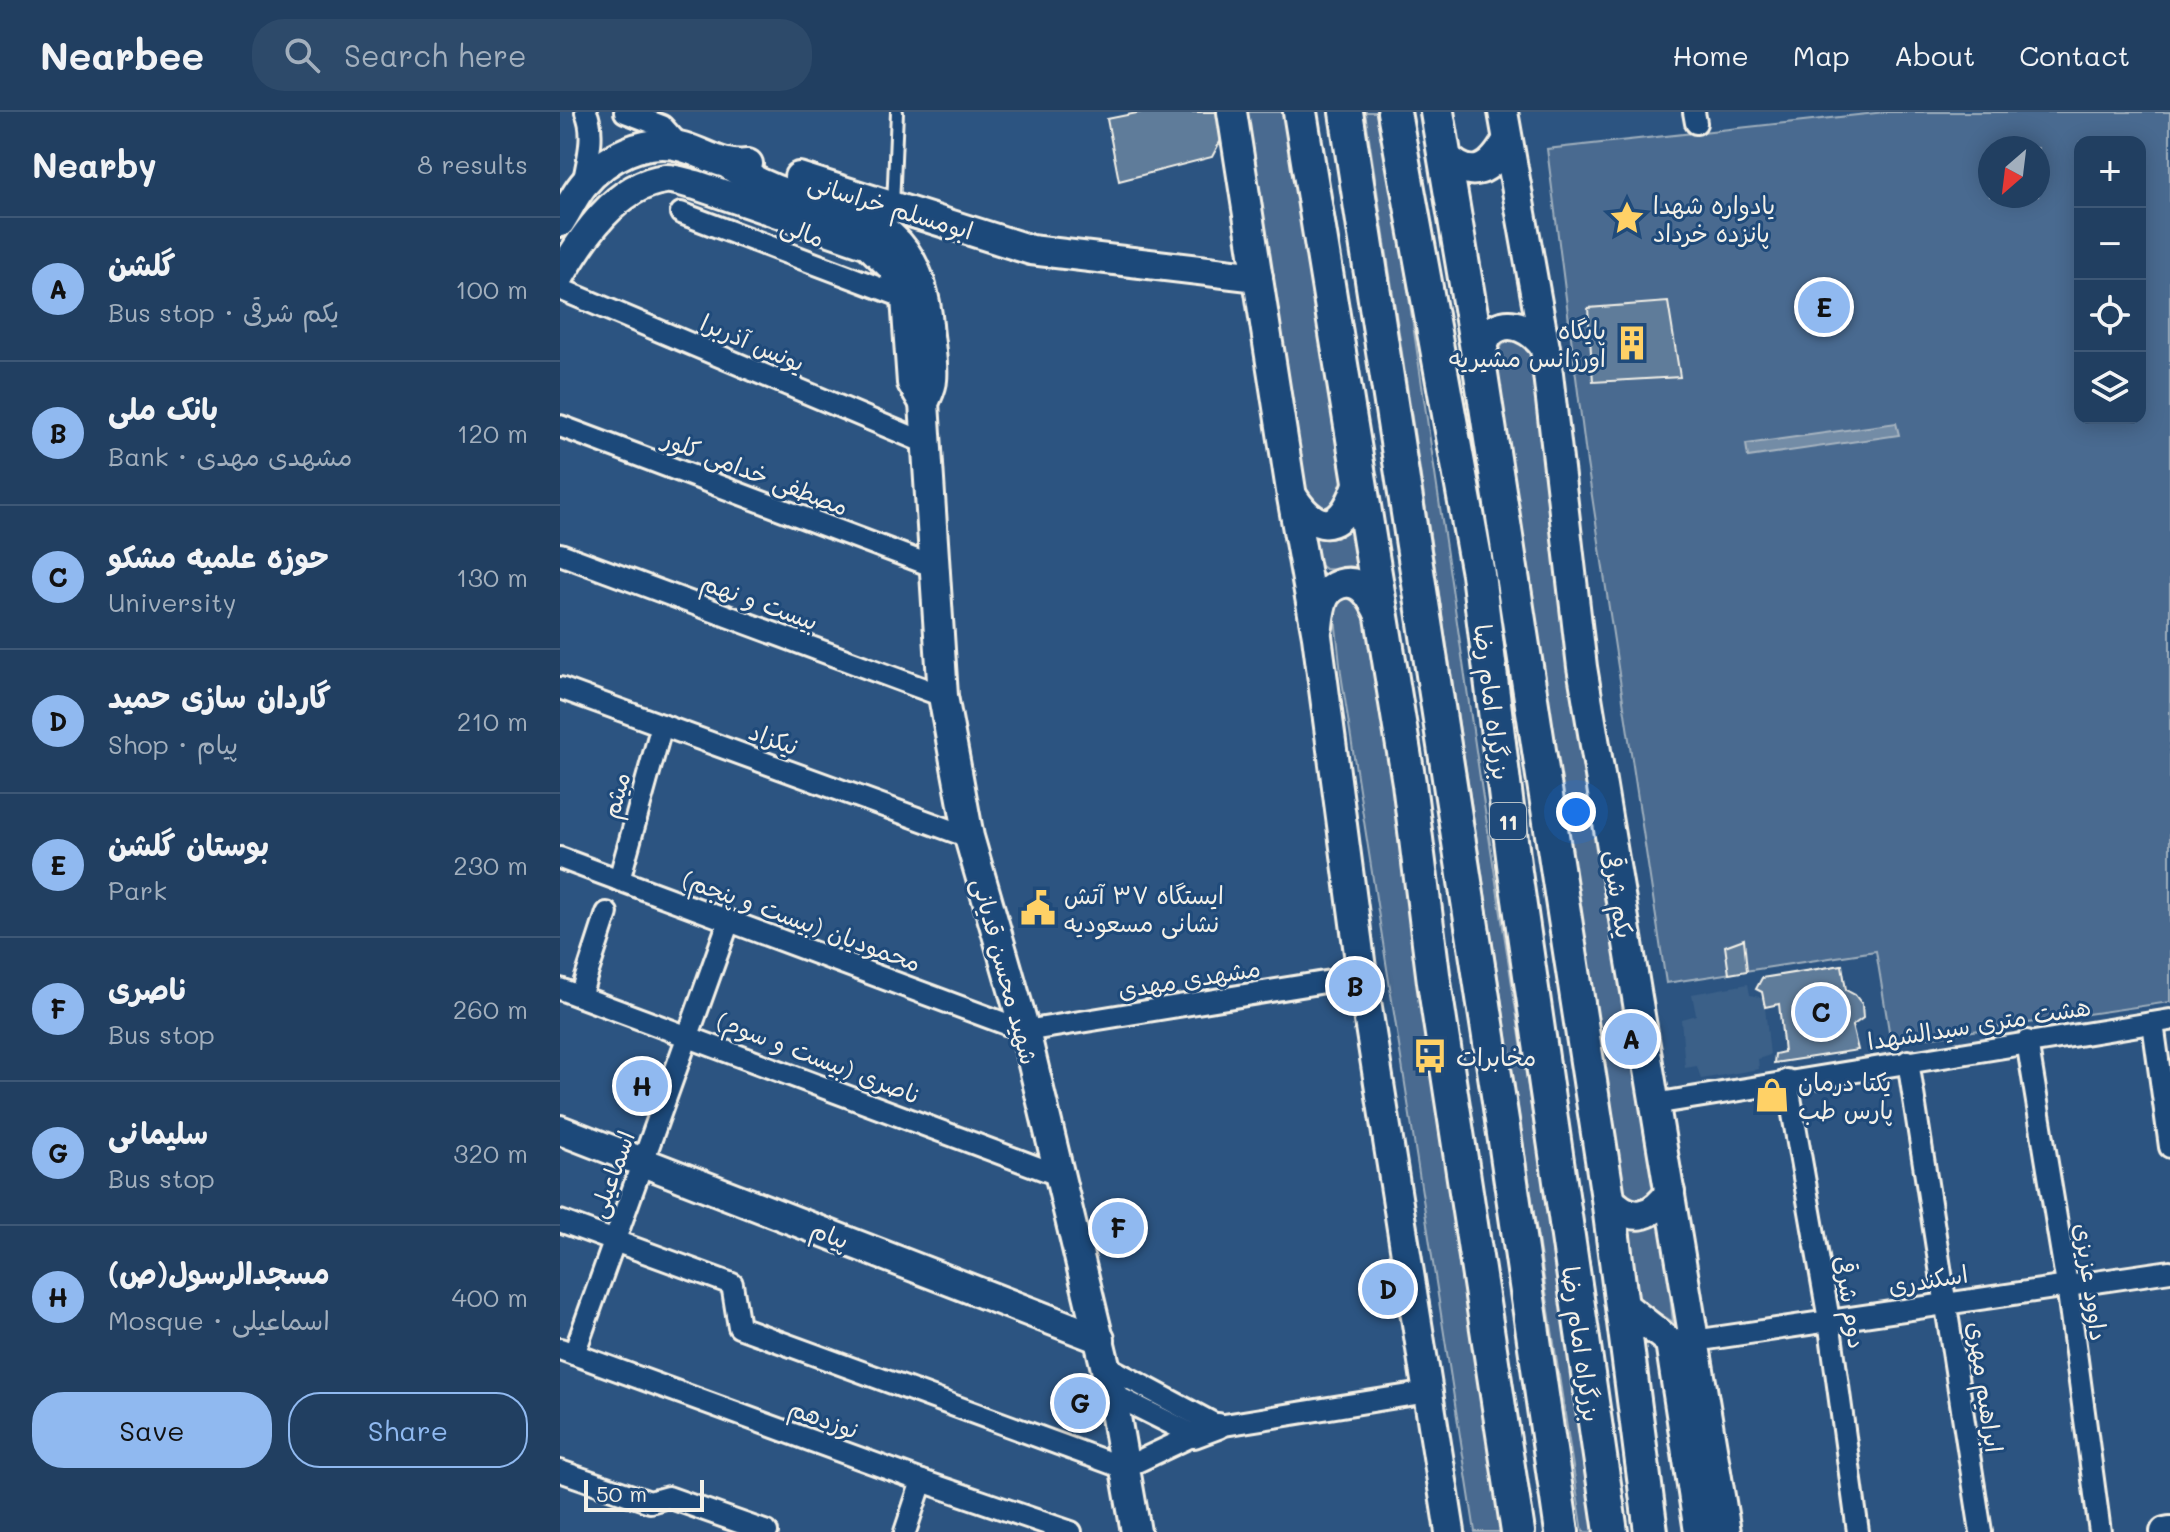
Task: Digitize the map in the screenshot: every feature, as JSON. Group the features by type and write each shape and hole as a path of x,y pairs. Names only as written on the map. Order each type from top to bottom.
{"highway":[{"path":"1300,112 1409,783 1434,982 1518,1532"},
{"name":"بزرگراه امام رضا","path":"1346,112 1503,1127 1562,1532"},
{"name":"بزرگراه امام رضا","path":"1394,112 1478,574 1515,872 1611,1532"},
{"path":"1437,112 1479,361 1608,1198 1651,1532"},
{"path":"1498,484 1515,872"},
{"path":"1409,783 1503,1127"},
{"path":"1537,1532 1535,1505 1547,1425"}],"main road":[{"path":"1232,112 1292,497 1317,636 1362,976 1450,1532"},
{"name":"یکم شرقی","path":"1503,112 1545,348 1582,667 1726,1532"},
{"path":"1444,155 1455,165 1477,171 1490,166 1507,141"},
{"name":"ابومسلم خراسانی","path":"560,222 583,185 609,160 648,145 680,146 731,166 754,163 1031,250 1258,277"},
{"name":"شهید محسن قدیانی","path":"731,166 751,180 873,222 897,239 915,266 926,299 933,382 924,403 943,696 969,837 1025,1031 1100,1339 1136,1532"},
{"name":"ابومسلم خراسانی","path":"560,276 591,229 616,203 645,184 667,179 696,185 868,244"},
{"name":"شهید محسن قدیانی","path":"868,244 893,268 906,298 912,383 924,403"},
{"path":"1479,361 1487,337 1494,329 1504,326 1524,327 1538,337 1545,348"},
{"path":"1292,497 1304,515 1316,522 1329,523 1342,517 1359,481"},
{"path":"1317,636 1326,593 1337,584 1360,586 1371,597 1382,621"},
{"name":"پیام","path":"560,1130 1100,1339"},
{"path":"1608,1198 1620,1211 1641,1215 1651,1213 1670,1192"},
{"path":"1623,1305 1670,1342 1699,1532"}],"street":[{"path":"583,185 590,145 586,112"},
{"path":"625,112 662,126 680,146"},
{"name":"مالی","path":"681,213 906,298"},
{"name":"یونس آذربرا","path":"560,289 926,443"},
{"name":"مصطفی خدامی کلور","path":"560,426 935,567"},
{"name":"بیست و نهم","path":"560,554 943,696"},
{"name":"نیکزاد","path":"560,688 969,837"},
{"name":"میثم","path":"619,880 662,725"},
{"name":"محمودیان (بیست و پنجم)","path":"560,858 1025,1031"},
{"path":"580,996 607,913"},
{"name":"اسماعیلی","path":"567,1352 615,1241 729,921"},
{"name":"مشهدی مهدی","path":"1025,1031 1362,976"},
{"name":"ناصری (بیست و سوم)","path":"560,989 1058,1175"},
{"path":"2161,1021 2170,1147"},
{"name":"هشت متری سیدالشهدا","path":"1654,1104 2161,1021"},
{"name":"داوود عزیزی","path":"2027,1041 2067,1285 2100,1532"},
{"name":"ابراهیم مهری","path":"1908,1061 1981,1532"},
{"name":"دوم شرقی","path":"1787,1080 1829,1320 1858,1532"},
{"path":"560,1221 732,1284 739,1327 1124,1468 1218,1426 1428,1392"},
{"name":"اسکندری","path":"1694,1341 2170,1271"},
{"name":"نوزدهم","path":"567,1352 1071,1532"},
{"path":"1109,1380 1218,1426"},
{"path":"1109,1380 1194,1435"},
{"path":"560,1471 650,1502 668,1497 767,1532"},
{"path":"905,1532 922,1481"}],"lane":[{"path":"893,206 897,112"}],"shaded area":[{"path":"1245,112 1289,112 1347,493 1333,513 1307,511"},
{"path":"1365,112 1380,112 1390,169 1483,798 1597,1532 1583,1532"},
{"path":"1885,112 2170,112 2170,1002 1891,1043 1876,951 1666,983 1587,463 1547,149"},
{"path":"1519,338 1533,349 1656,1194 1642,1201 1623,1201 1494,357 1503,344"},
{"path":"1896,423 1899,435 1748,457 1746,444"},
{"path":"1354,526 1358,570 1325,569 1312,559 1309,534 1321,539 1333,539"},
{"path":"1358,593 1369,603 1506,1532 1475,1532 1341,674 1334,608 1338,594"},
{"path":"1748,984 1750,995 1764,998 1770,1055 1758,1059 1759,1069 1701,1079 1697,1066 1685,1068 1681,1019 1696,1015 1692,994"},
{"path":"1662,1224 1673,1322 1637,1299 1625,1227 1646,1228"}],"building":[{"path":"1142,112 1217,112 1221,140 1212,157 1119,181 1107,119"},
{"name":"پایگاه اورژانس مشیریه","path":"1668,302 1680,377 1593,382 1588,308"},
{"path":"1744,939 1747,971 1729,974 1725,946"},
{"path":"1842,965 1846,990 1862,1004 1863,1018 1852,1026 1858,1050 1774,1063 1775,1054 1784,1052 1779,1004 1765,1007 1762,992 1756,989 1762,978"}],"place":[{"name":"یادواره شهدا پانزده خرداد","path":"1627,218"},
{"name":"بوستان گلشن","path":"1824,307"},
{"name":"پایگاه اورژانس مشیریه","path":"1632,343"},
{"name":"ایستگاه ۳۷ آتش نشانی مسعودیه","path":"1038,908"},
{"name":"بانک ملی","path":"1355,986"},
{"name":"حوزه علمیه مشکو","path":"1821,1012"},
{"name":"گلشن","path":"1631,1039"},
{"name":"مخابرات","path":"1430,1056"},
{"name":"مسجدالرسول(ص)","path":"642,1086"},
{"name":"یکتا درمان پارس طب","path":"1772,1095"},
{"name":"ناصری","path":"1118,1228"},
{"name":"گاردان سازی حمید","path":"1388,1289"},
{"name":"سلیمانی","path":"1080,1403"}]}
